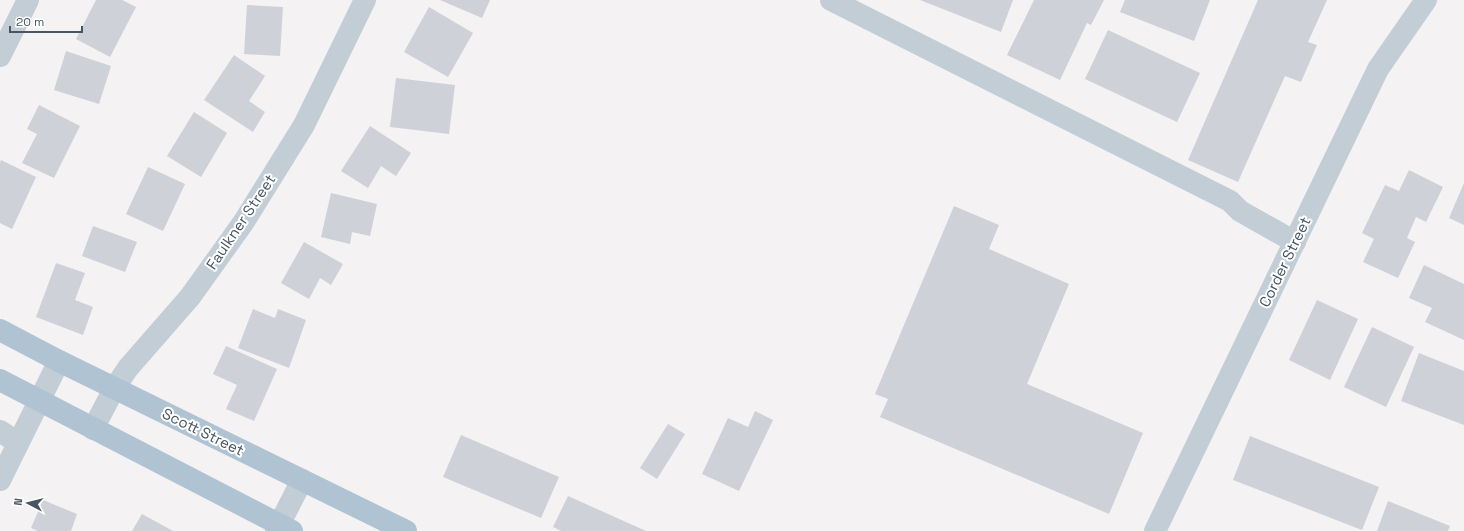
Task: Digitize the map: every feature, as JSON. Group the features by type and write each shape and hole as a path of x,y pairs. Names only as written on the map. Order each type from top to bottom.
{"main road":[{"name":"Scott Street","path":"0,330 59,362 406,531"},
{"path":"0,380 282,529"}],"street":[{"path":"0,56 28,0"},
{"name":"Faulkner Street","path":"93,429 114,389 128,368 190,297 243,223 304,124 365,0"},
{"path":"830,0 1230,201 1240,211 1299,234"},
{"name":"Corder Street","path":"1155,531 1378,69 1426,0"},
{"path":"0,480 5,435 39,401 59,362"},
{"path":"282,529 302,480"}],"building":[{"path":"96,0 122,0 136,7 110,57 76,39"},
{"path":"440,0 490,0 482,18"},
{"path":"920,0 1013,0 1001,32"},
{"path":"1034,0 1104,0 1091,25 1087,23 1060,80 1007,55"},
{"path":"1125,0 1210,0 1194,41 1120,12"},
{"path":"1258,0 1327,0 1308,42 1317,45 1301,82 1285,76 1238,182 1188,160"},
{"path":"247,5 283,7 280,56 244,54"},
{"path":"429,7 473,33 448,77 404,52"},
{"path":"1108,30 1200,73 1177,122 1085,79"},
{"path":"66,51 111,66 99,104 54,90"},
{"path":"234,55 265,76 249,101 265,112 253,132 204,100"},
{"path":"396,78 455,85 449,134 390,127"},
{"path":"39,105 80,126 54,178 22,163 37,134 27,129"},
{"path":"194,112 227,133 201,177 167,156"},
{"path":"370,126 411,153 396,176 381,166 368,188 341,171"},
{"path":"1,160 36,177 12,229 0,223"},
{"path":"148,167 185,184 163,231 126,214"},
{"path":"1409,170 1443,187 1426,222 1416,217 1407,238 1415,242 1398,278 1363,262 1374,239 1362,233 1385,185 1399,191"},
{"path":"1464,183 1464,225 1449,218"},
{"path":"331,193 377,204 370,236 352,232 350,244 321,237"},
{"path":"954,206 999,225 989,249 1069,284 1027,384 1143,433 1109,514 880,417 888,399 875,394"},
{"path":"93,226 137,242 125,272 82,256"},
{"path":"304,242 343,264 331,285 320,278 309,299 281,283"},
{"path":"56,263 85,273 75,300 93,307 83,335 36,317"},
{"path":"1424,265 1464,284 1464,340 1425,322 1432,308 1409,298"},
{"path":"1317,300 1358,319 1330,380 1289,360"},
{"path":"253,309 275,318 278,309 306,320 289,368 238,348"},
{"path":"1372,327 1414,347 1386,407 1344,387"},
{"path":"226,346 277,369 254,421 226,409 237,385 213,374"},
{"path":"1419,353 1464,371 1464,425 1401,401"},
{"path":"755,411 773,420 739,491 702,474 728,418 748,427"},
{"path":"668,424 685,434 657,479 640,468"},
{"path":"461,435 559,477 541,518 443,477"},
{"path":"1250,436 1379,487 1362,530 1233,480"},
{"path":"568,496 646,531 561,531 553,527"},
{"path":"43,500 77,514 71,531 38,531 31,528"},
{"path":"1388,501 1450,526 1448,531 1377,531"},
{"path":"142,514 173,531 132,531"}]}
